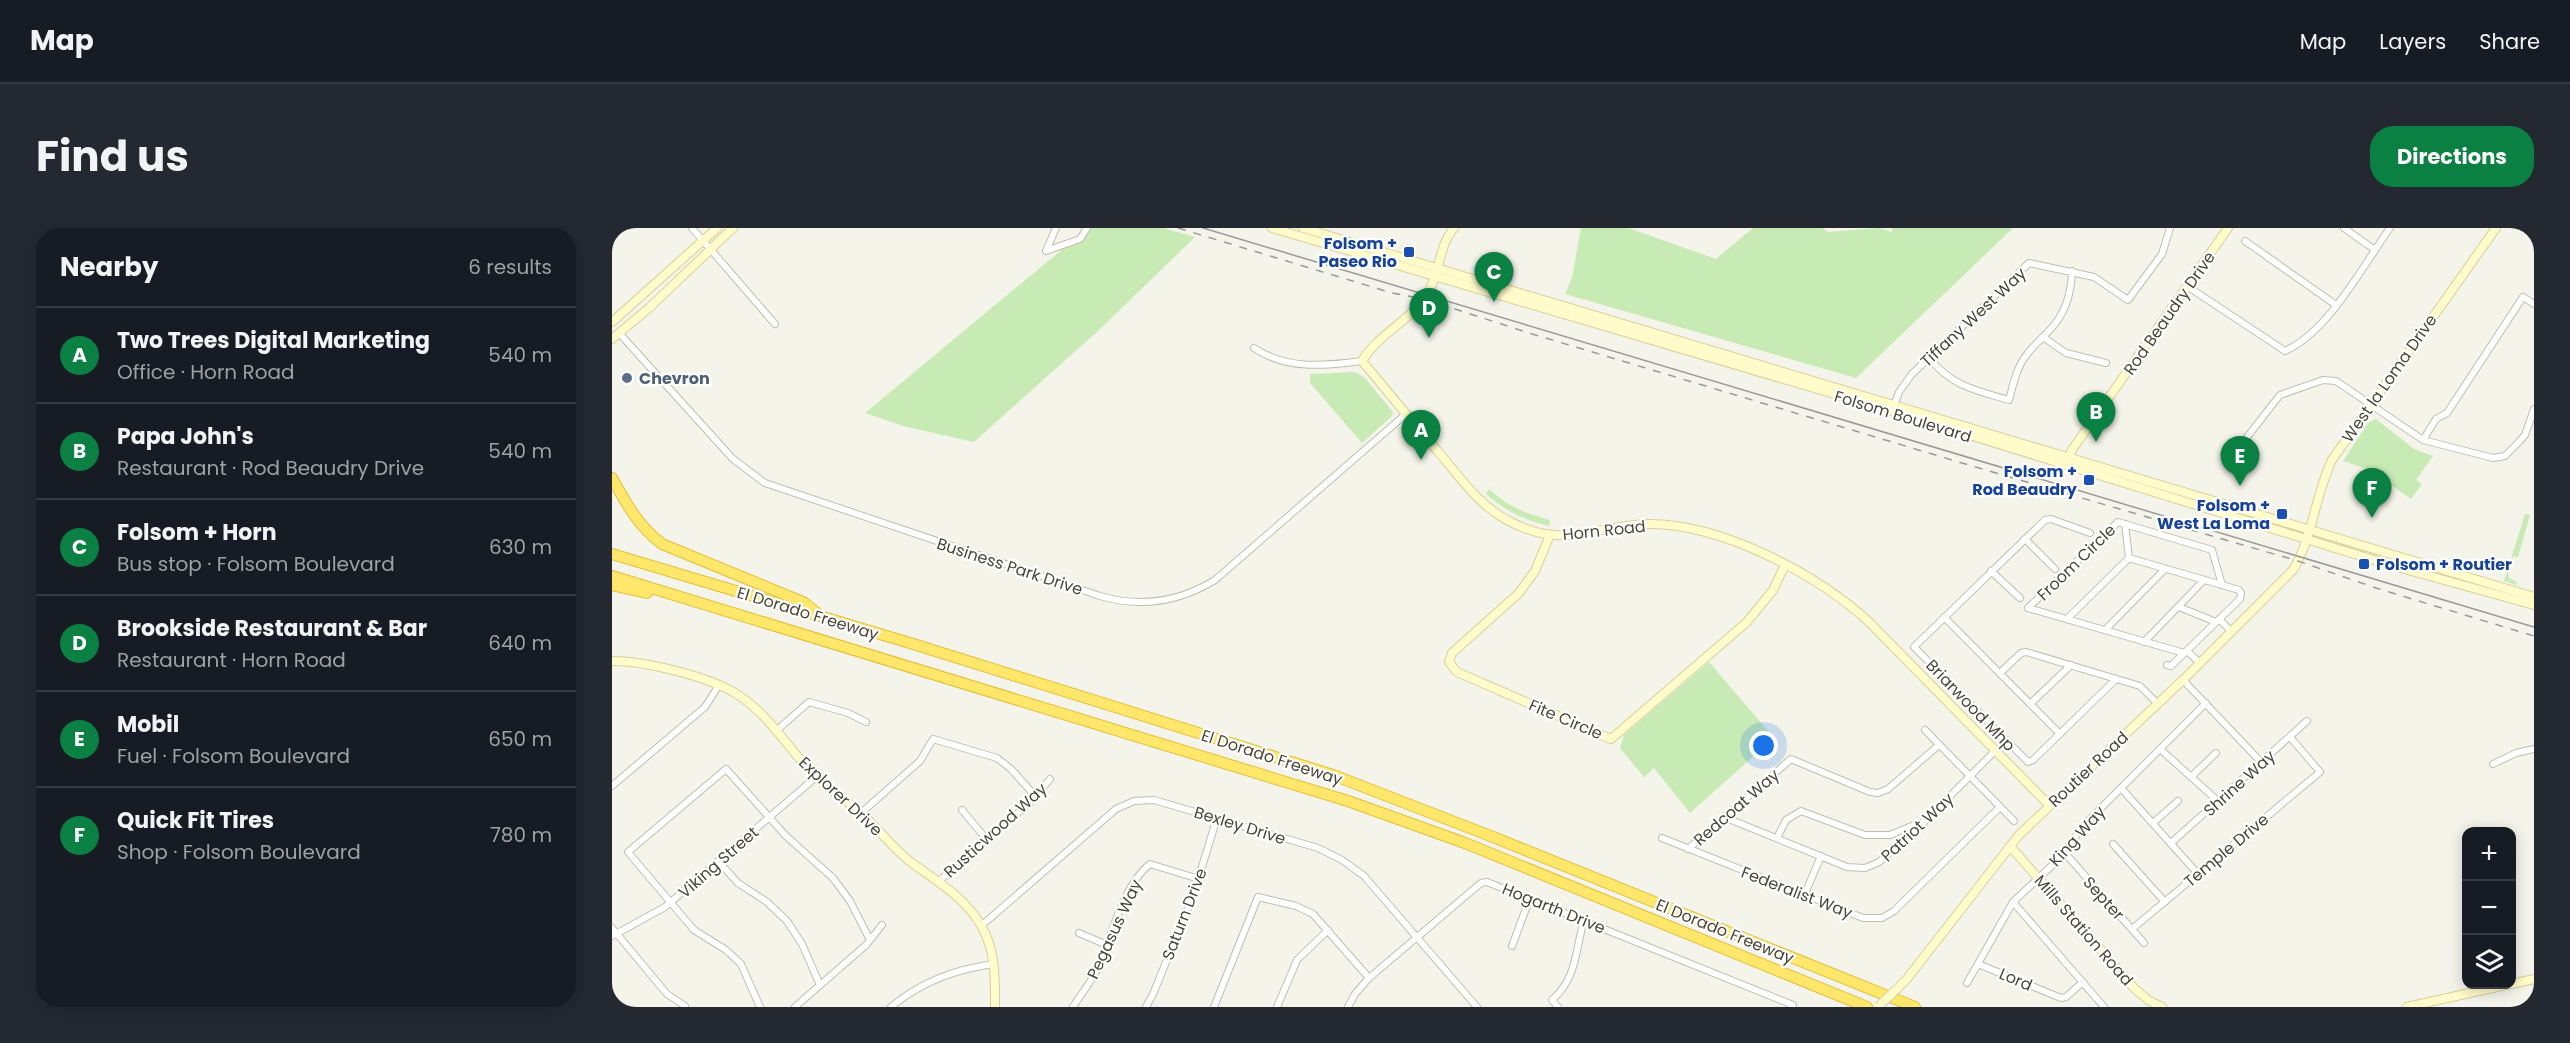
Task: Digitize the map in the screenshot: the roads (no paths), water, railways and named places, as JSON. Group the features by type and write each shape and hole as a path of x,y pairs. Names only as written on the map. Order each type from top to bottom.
{"highway":[{"path":"612,478 635,518 662,544 803,602 822,617"},
{"name":"El Dorado Freeway","path":"612,554 1333,775 1915,1007"},
{"name":"El Dorado Freeway","path":"612,576 1348,801 1465,843 1867,1007"},
{"path":"612,585 725,611"}],"street":[{"path":"692,228 775,324"},
{"path":"612,322 717,228"},
{"path":"616,336 733,228"},
{"path":"1056,228 1046,250 1080,239 1087,228"},
{"name":"Folsom Boulevard","path":"1272,228 1545,300 2067,461 2214,500 2534,597"},
{"name":"Folsom Boulevard","path":"1304,228 1591,323 1893,408"},
{"path":"1254,348 1269,357 1297,365 1336,365 1362,361 1367,352 1417,307 1429,291 1446,239 1454,228"},
{"name":"Tiffany West Way","path":"1893,408 1906,381 2029,264 2094,276 2128,300 2162,254 2170,228"},
{"name":"Rod Beaudry Drive","path":"2067,461 2228,228"},
{"path":"2344,228 2375,250"},
{"path":"2187,286 2285,351 2314,333 2390,228"},
{"name":"West la Loma Drive","path":"2307,540 2320,487 2332,460 2496,228"},
{"path":"1286,232 1291,229 1325,239 1331,236"},
{"path":"2245,241 2336,305"},
{"path":"1929,358 1941,372 1961,386 2009,400 2021,363 2054,327 2066,308 2072,271"},
{"path":"616,336 623,318 643,295"},
{"path":"1507,297 1535,303 1545,300"},
{"path":"2423,440 2436,419 2447,413 2523,297 2534,304"},
{"path":"1591,323 1603,322 1630,330 1634,327"},
{"name":"Business Park Drive","path":"616,336 733,459 765,483 1100,596 1126,602 1173,599 1215,580 1406,414"},
{"path":"2043,337 2066,353 2106,363"},
{"name":"Horn Road","path":"1362,361 1482,502 1515,524 1550,535 1575,536 1635,525 1664,525 1739,543 1809,577 1851,606 2049,805"},
{"path":"2244,441 2280,395 2323,380 2336,381 2423,440 2493,458 2508,454 2525,435 2534,409"},
{"name":"Folsom Boulevard","path":"2067,461 2307,540 2534,605"},
{"path":"2177,499 2183,497 2203,502 2214,500"},
{"name":"Briarwood Mhp","path":"2090,533 2048,519 1914,646 2024,760 2033,760 2116,679"},
{"name":"Froom Circle","path":"2185,652 2028,608 2118,522 2212,550 2222,585"},
{"path":"2126,524 2129,558"},
{"name":"Fite Circle","path":"1550,535 1535,571 1519,593 1452,653 1449,662 1457,672 1611,739 1748,622 1773,590 1785,565"},
{"path":"2025,539 2055,569"},
{"name":"Routier Road","path":"1878,1007 1906,981 2010,846 2049,805 2183,680 2293,570 2307,540"},
{"path":"2129,558 2239,590 2242,595 2171,666 2167,665"},
{"path":"2067,619 2129,558"},
{"path":"2390,565 2401,563 2422,568 2427,564"},
{"path":"2106,630 2165,569"},
{"path":"1991,571 2020,598"},
{"path":"2144,642 2204,580"},
{"path":"2179,607 2218,620 2232,632"},
{"path":"1944,617 2060,734"},
{"path":"2000,673 2023,652 2140,686 2158,704"},
{"path":"2185,652 2200,663"},
{"name":"Explorer Drive","path":"612,661 647,665 719,685 749,702 816,777 861,813 899,852 959,898 981,926 989,942 994,964 995,1007"},
{"path":"2030,704 2071,665"},
{"path":"2183,680 2262,763"},
{"path":"612,786 705,707 719,685"},
{"path":"776,731 809,702 848,713 866,723"},
{"name":"King Way","path":"1967,983 2013,902 2064,852 2084,825 2206,704"},
{"name":"Shrine Way","path":"2171,843 2307,721"},
{"path":"1925,730 2014,821"},
{"name":"Temple Drive","path":"2132,929 2320,772 2290,737"},
{"path":"861,813 920,761 933,739 997,758 1011,769 1036,797"},
{"name":"Redcoat Way","path":"1688,849 1791,759 1870,792 1878,793 1888,789 1940,745"},
{"path":"2493,764 2516,753 2534,748"},
{"path":"2160,749 2218,802"},
{"name":"Patriot Way","path":"1724,817 1853,869 1873,866 1925,821 1995,751"},
{"path":"2191,777 2216,753"},
{"path":"760,1007 741,964 726,950 699,934 628,852 726,769 786,836 833,878 850,901 869,938"},
{"name":"Viking Street","path":"613,932 653,914 671,902 816,777"},
{"name":"Rusticwood Way","path":"939,881 1036,797 1050,779"},
{"path":"2121,788 2198,874"},
{"name":"Bexley Drive","path":"981,926 1122,805 1140,800 1154,800 1318,848 1342,860 1364,876 1477,1007"},
{"path":"2153,823 2178,801"},
{"name":"Federalist Way","path":"1662,838 1804,896 1863,918 1875,919 1888,915 2000,807"},
{"path":"962,810 987,840"},
{"path":"1777,838 1786,820 1801,811 1865,835 1890,835 1925,821"},
{"name":"Saturn Drive","path":"1146,1007 1158,983 1198,879 1217,818"},
{"path":"2113,844 2165,902"},
{"name":"Mills Station Road","path":"2010,846 2135,989 2148,1000 2162,1007"},
{"name":"Septer","path":"2064,852 2144,944"},
{"path":"1804,896 1821,856"},
{"path":"718,861 738,883 767,902 787,921 802,944 820,985"},
{"name":"Pegasus Way","path":"1072,1007 1092,980 1132,884 1150,864 1198,879"},
{"name":"Hogarth Drive","path":"1348,1007 1355,994 1369,978 1481,883 1491,882 1793,1005 1791,1007"},
{"path":"1214,1007 1258,897 1302,908 1318,918 1369,978"},
{"path":"1512,945 1530,898"},
{"path":"2013,902 2104,1007"},
{"path":"1558,1007 1552,1000 1564,988 1573,973 1584,920"},
{"path":"795,1007 866,945 869,938 882,925"},
{"path":"1277,1007 1297,960 1328,930"},
{"path":"613,932 667,993 685,1006"},
{"path":"1079,933 1107,945"},
{"path":"894,1006 922,986 944,975 994,964"},
{"name":"Lord","path":"1978,964 2061,998 2066,997 2083,982"},
{"path":"2516,983 2534,979"},
{"path":"2407,1007 2488,989"}],"tram line":[{"path":"1203,228 2534,627"}],"railway":[{"path":"1178,228 1392,293 1424,299 1529,333 1972,466 2298,561 2376,588 2534,636"}],"place":[{"name":"Folsom + Paseo Rio","path":"1409,252"},
{"name":"Folsom + Horn","path":"1494,302"},
{"name":"Brookside Restaurant & Bar","path":"1429,338"},
{"name":"Chevron","path":"627,378"},
{"name":"Papa John's","path":"2096,442"},
{"name":"Two Trees Digital Marketing","path":"1421,460"},
{"name":"Folsom + Rod Beaudry","path":"2089,480"},
{"name":"Mobil","path":"2240,486"},
{"name":"Folsom + West La Loma","path":"2282,514"},
{"name":"Quick Fit Tires","path":"2372,518"},
{"name":"Folsom + Routier","path":"2364,564"}]}
